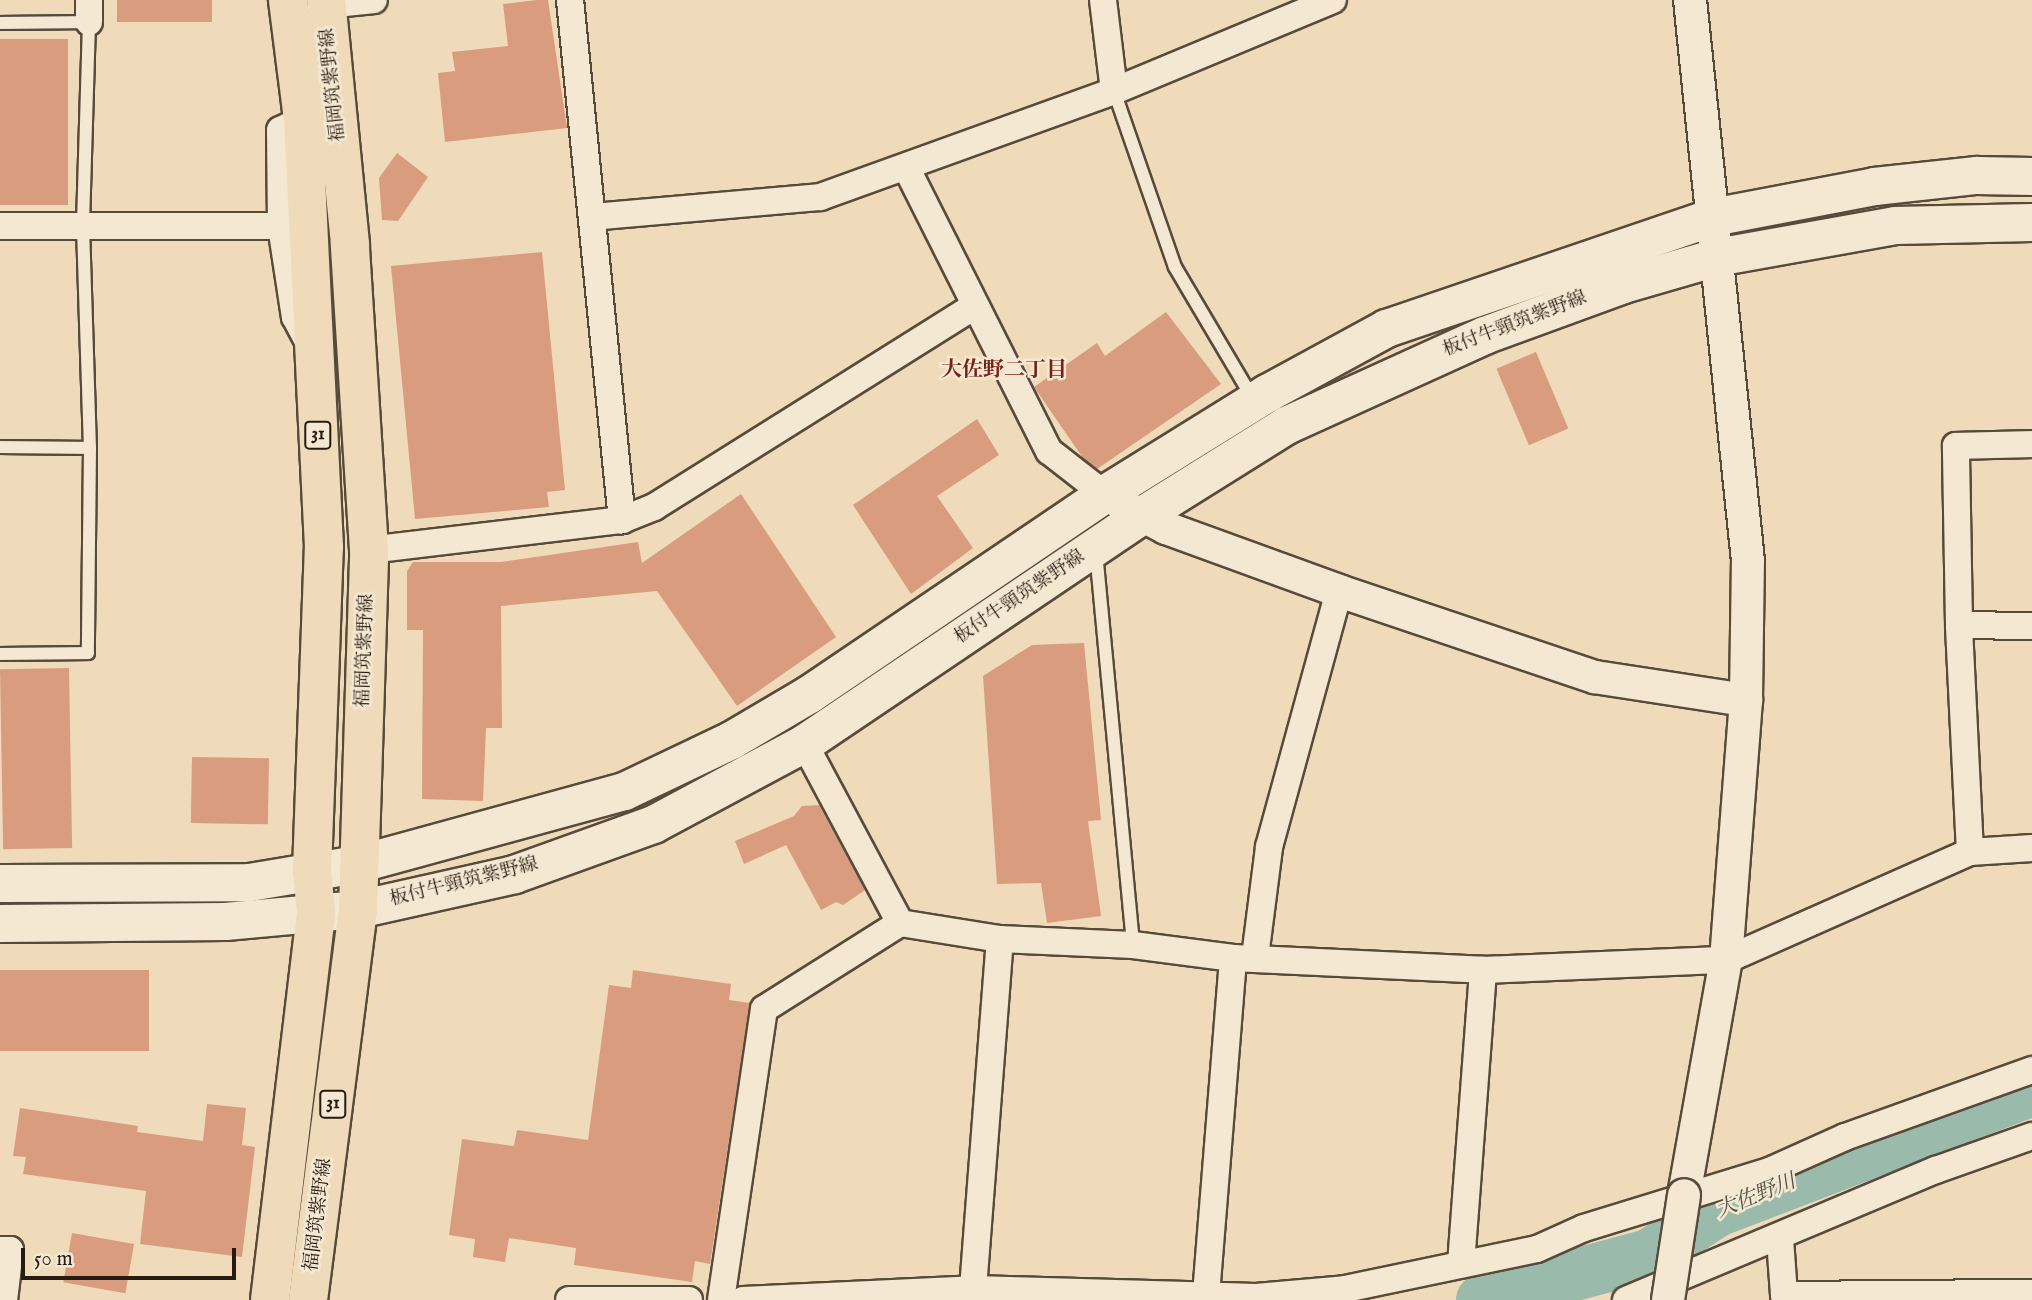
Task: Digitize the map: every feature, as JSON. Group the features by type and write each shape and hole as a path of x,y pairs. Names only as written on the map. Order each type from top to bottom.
{"main road":[{"name":"福岡筑紫野線","path":"270,1300 316,913 312,871 324,547 303,119 288,0"},
{"name":"福岡筑紫野線","path":"308,1300 358,909 357,864 369,550 350,244 326,2"},
{"name":"板付牛頸筑紫野線","path":"0,883 249,882 357,864 624,791 731,740 809,694 1104,494 1254,401 1386,328 1712,217 1874,186 1976,175 2032,176"},
{"name":"板付牛頸筑紫野線","path":"0,923 225,921 358,909 514,874 653,824 804,743 1142,515 1286,425 1484,334 1623,284 1716,257 1895,225 2032,222"}],"street":[{"path":"326,2 374,0"},
{"path":"570,0 622,520"},
{"path":"1103,0 1114,91"},
{"path":"592,217 820,197 1114,91 1284,9 1333,0"},
{"path":"1668,1300 1726,960 1746,700 1748,561 1690,0"},
{"path":"303,119 280,130 281,226 295,317 314,352"},
{"path":"906,167 1049,451 1104,494 1166,528 1339,592 1595,677 1746,700"},
{"path":"0,226 281,226"},
{"path":"369,550 622,520 653,508 975,306"},
{"path":"1970,852 1959,625 1956,446 2032,444"},
{"path":"1206,1294 1244,958 1269,847 1339,592"},
{"path":"1959,625 2032,626"},
{"path":"804,743 900,923"},
{"path":"721,1300 764,1009 900,923 1000,939 1133,945 1244,958 1483,970 1726,960 1970,852 2032,848"},
{"path":"972,1289 1000,939"},
{"path":"1461,1264 1483,970"},
{"path":"743,1300 972,1289 1256,1297 1345,1289 1537,1249 1684,1195 1769,1171 1845,1137 2032,1070"},
{"path":"1626,1300 1780,1239 1858,1202 2032,1136"},
{"path":"1780,1239 1784,1296 2032,1293"},
{"path":"0,1250 10,1250 4,1300"},
{"path":"569,1300 689,1300"}],"lane":[{"path":"0,23 89,11 83,226 90,448 88,653 0,654"},
{"path":"1114,91 1175,267 1254,401"},
{"path":"0,447 90,448"},
{"path":"1096,547 1133,945"}],"building":[{"path":"117,0 212,0 212,22 117,22"},
{"path":"548,0 567,128 445,142 438,73 455,71 452,52 508,46 503,4"},
{"path":"0,39 68,39 68,205 0,205"},
{"path":"397,153 428,177 398,221 382,220 379,178"},
{"path":"542,252 565,490 547,492 549,507 415,519 391,266"},
{"path":"1166,312 1221,384 1097,469 1083,458 1034,387 1097,343 1105,356"},
{"path":"1536,352 1568,428 1529,445 1496,369"},
{"path":"977,419 999,455 937,496 973,548 911,594 853,505"},
{"path":"741,494 836,637 737,706 657,591 501,606 502,728 486,728 483,801 422,799 423,630 407,630 407,571 413,562 501,562 638,542 642,563"},
{"path":"1084,643 1101,820 1088,821 1101,916 1047,923 1041,883 997,884 983,676 1032,645"},
{"path":"69,668 72,848 3,849 0,669"},
{"path":"192,757 269,758 268,824 191,823"},
{"path":"819,805 865,890 843,905 836,902 821,910 786,845 744,864 735,841 794,816 802,806"},
{"path":"0,970 149,970 149,1051 0,1051"},
{"path":"633,970 731,984 729,1000 750,1003 710,1264 695,1261 692,1282 574,1265 576,1248 509,1238 505,1262 473,1257 475,1239 449,1235 462,1139 514,1146 517,1130 588,1140 609,985 631,988"},
{"path":"207,1104 246,1108 242,1145 255,1147 242,1257 140,1244 146,1191 23,1174 26,1157 13,1156 20,1108 138,1126 137,1132 203,1141"},
{"path":"72,1233 134,1244 125,1293 63,1282"}],"waterway":[{"name":"大佐野川","path":"1482,1300 1649,1255 1717,1211 2032,1090"}],"district":[{"name":"大佐野二丁目","path":"1004,371"}]}
